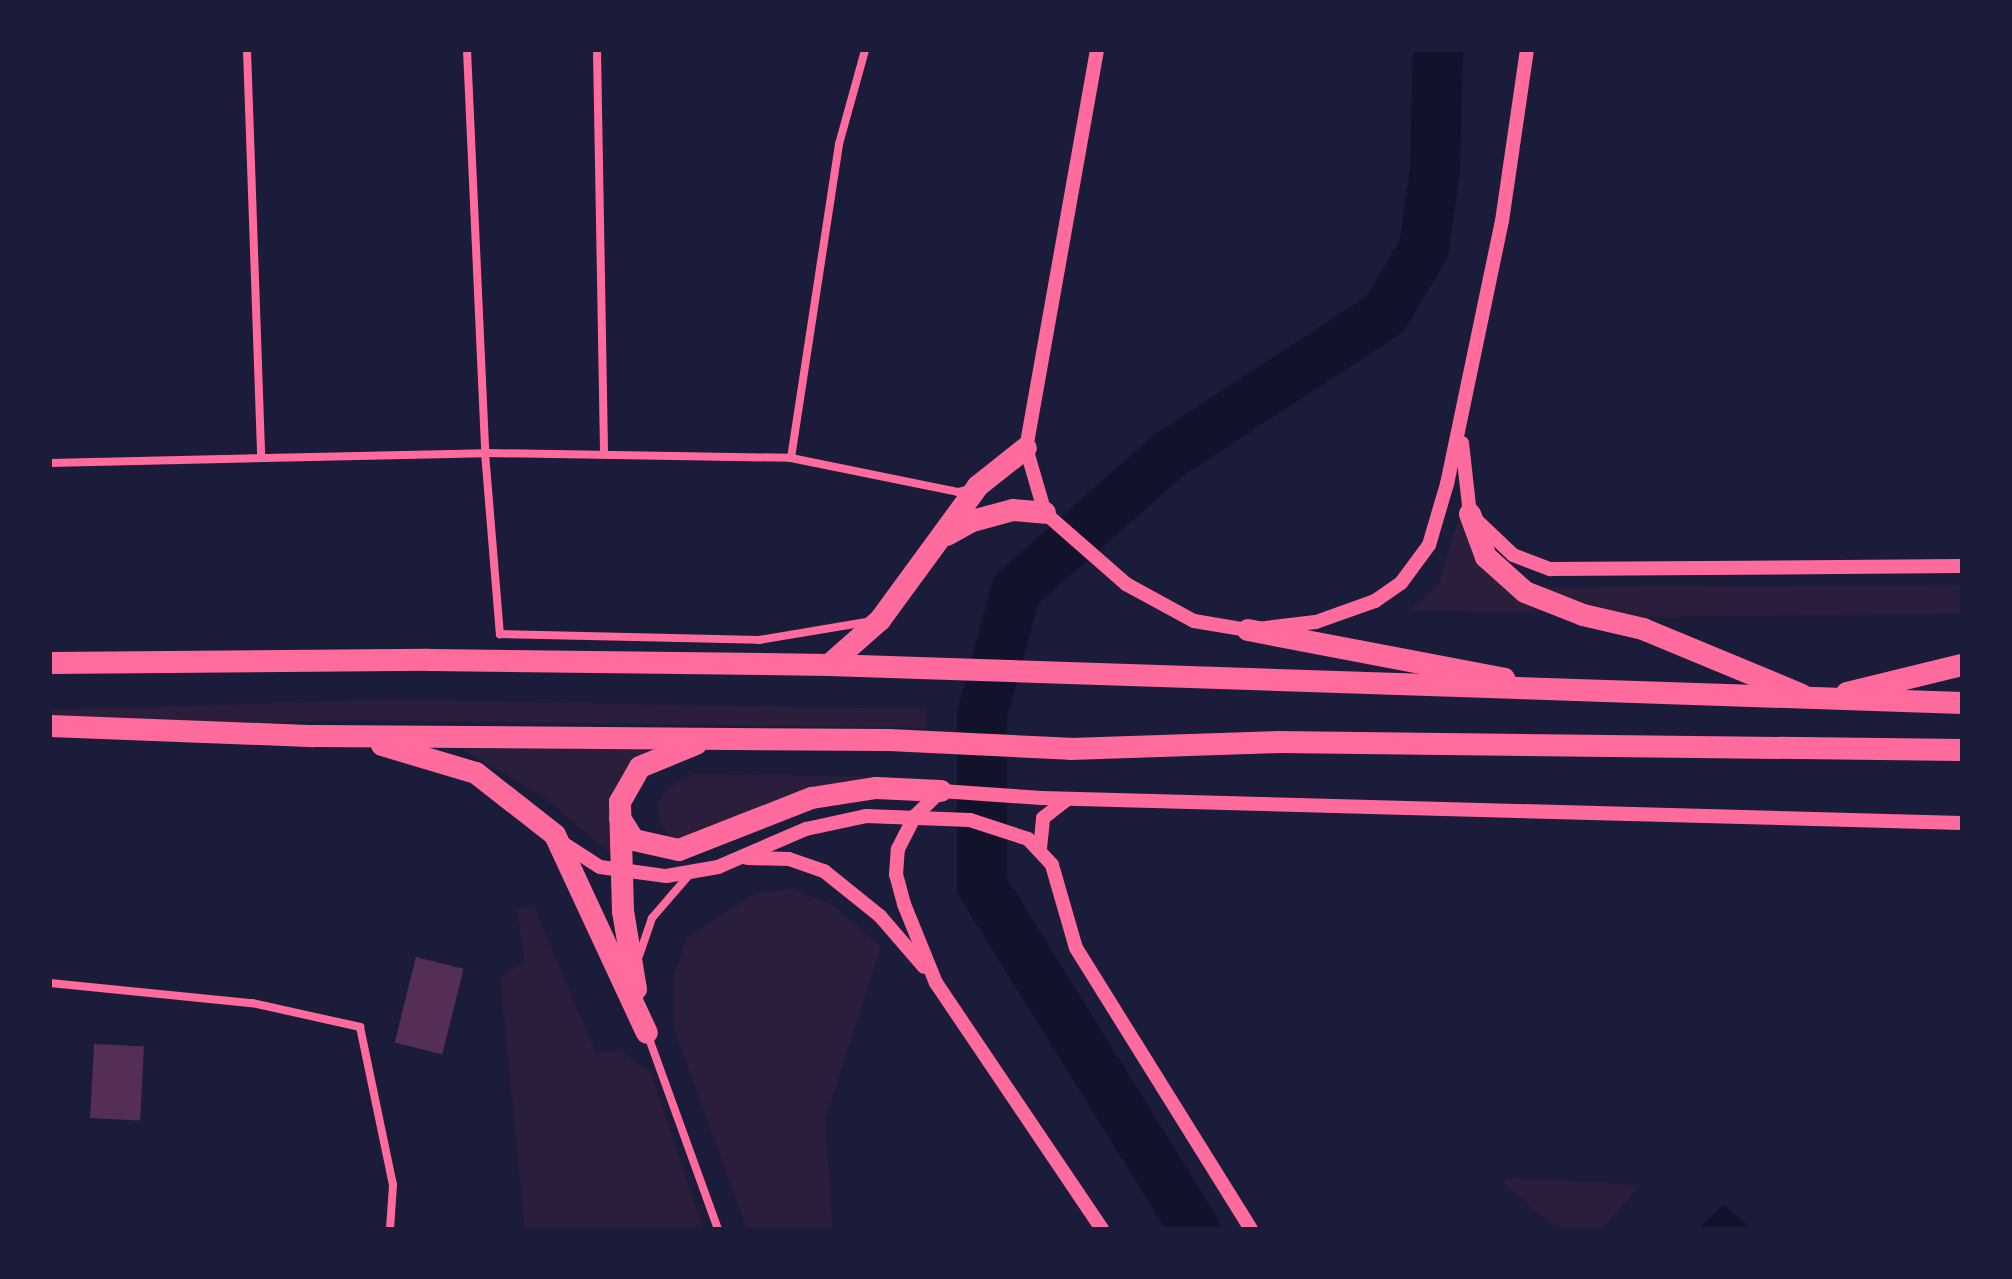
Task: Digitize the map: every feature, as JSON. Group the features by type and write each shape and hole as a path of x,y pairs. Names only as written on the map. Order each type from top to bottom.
{"highway":[{"path":"829,665 880,620 978,486 1026,448"},
{"path":"938,541 972,521 1013,510 1045,513"},
{"path":"1470,514 1486,557 1525,592 1583,615 1643,629 1816,701 1962,665"},
{"path":"1248,630 1572,693"},
{"path":"50,663 429,660 829,665 1572,693 1962,703"},
{"path":"50,726 314,736 518,734 840,741"},
{"path":"314,736 396,747 457,765 497,787 555,835 647,1033"},
{"path":"647,1033 630,960 621,872 620,802 634,774 674,749 704,743 889,740 1070,749 1277,742 1962,750"},
{"path":"1818,748 1962,765"},
{"path":"620,818 634,840 655,849 679,850 812,798 876,788 941,791"}],"street":[{"path":"247,50 261,456"},
{"path":"467,50 485,453 500,634 759,640 880,620"},
{"path":"597,50 604,454"},
{"path":"791,458 839,144 865,50"},
{"path":"1097,50 1026,448 1045,513 1126,584 1194,621 1248,630 1316,622 1375,601 1401,583 1420,560 1436,527 1461,423 1511,175 1527,50"},
{"path":"1461,423 1470,514 1513,555 1550,569 1962,566"},
{"path":"50,463 485,453 791,458 958,492 978,486"},
{"path":"936,983 896,875 898,849 915,816 941,791 1070,799 1962,823"},
{"path":"1034,843 1046,813 1070,799"},
{"path":"555,835 583,858 621,872 690,874 735,860 824,824 866,816 915,816 986,822 1034,843 1052,865 1076,948 1251,1229"},
{"path":"735,860 789,859 824,871 880,916 936,983 1102,1229"},
{"path":"690,874 659,908 643,936 639,967 647,1033 718,1229"},
{"path":"50,983 252,1003 360,1027 393,1185 390,1229"}],"shaded area":[{"path":"1463,504 1475,558 1538,612 1411,610 1439,583"},
{"path":"1962,585 1962,614 1627,617 1540,587"},
{"path":"386,700 925,709 927,728 361,720 50,729 50,710"},
{"path":"458,747 668,749 619,809 624,866 546,798"},
{"path":"694,774 892,777 820,794 722,839 673,840 661,825 657,804 668,788"},
{"path":"791,888 832,905 881,946 825,1120 833,1229 747,1229 674,1029 674,976 687,937 755,894"},
{"path":"534,907 596,1053 621,1050 651,1073 703,1229 525,1229 500,977 525,962 517,910"},
{"path":"1507,1178 1640,1185 1602,1229 1557,1229 1503,1183"},
{"path":"1723,1205 1752,1229 1698,1229"}],"building":[{"path":"416,957 464,969 442,1054 395,1042"},
{"path":"94,1044 144,1047 140,1121 90,1118"}],"waterway":[{"path":"1195,1229 982,886 982,715 1016,590 1169,455 1385,314 1424,248 1435,169 1438,50"}]}
